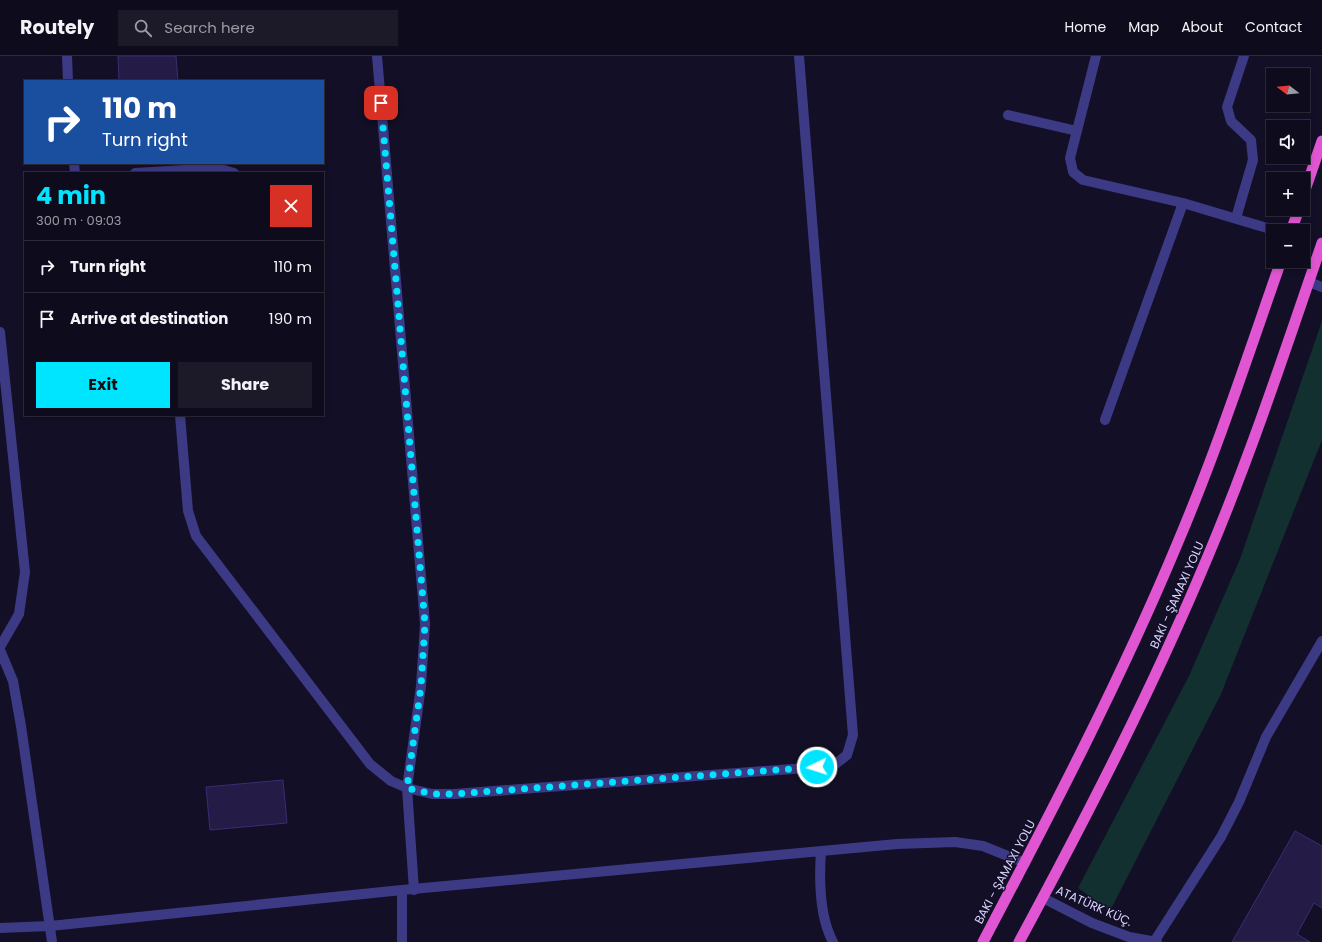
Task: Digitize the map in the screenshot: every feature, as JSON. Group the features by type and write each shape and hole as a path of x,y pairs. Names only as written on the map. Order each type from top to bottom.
{"highway":[{"path":"1310,176 1322,141"},
{"path":"1019,942 1043,898 1156,674 1208,556 1238,482 1322,243"},
{"path":"983,942 1025,863 1126,662 1178,543 1208,468 1279,268"}],"street":[{"path":"66,56 68,80"},
{"path":"377,56 425,624 421,686 407,788 414,890"},
{"path":"180,416 188,511 196,536 370,764 391,781 407,788 432,794 454,794 833,766 846,755 853,735 800,56"},
{"path":"1096,56 1070,158 1073,172 1083,180 1184,203 1266,227"},
{"path":"1236,218 1253,160 1251,140 1231,121 1227,107 1244,56"},
{"path":"1008,115 1077,131"},
{"path":"151,172 217,168 231,172"},
{"path":"1105,420 1184,203"},
{"path":"1309,282 1322,287"},
{"path":"0,332 25,572 19,614 0,649 13,681 19,711 52,942"},
{"path":"1155,942 1221,837 1266,738 1322,641"},
{"path":"0,928 50,926 402,890 897,844 955,842 983,846 1025,863"},
{"path":"822,851 819,876 823,908 833,942"},
{"path":"402,890 402,942"},
{"name":"ATATÜRK KÜÇ.","path":"1043,898 1092,923 1129,937 1155,942"}],"green space":[{"path":"1322,321 1322,440 1221,694 1110,911 1078,888 1189,676 1240,559"}],"building":[{"path":"118,56 176,56 178,80 119,80"},
{"path":"283,780 287,823 210,830 206,787"},
{"path":"1295,831 1322,846 1322,908 1314,903 1297,934 1310,942 1232,942"}],"route":[{"path":"381,103 425,624 421,686 407,788 432,794 454,794 817,767"}]}
